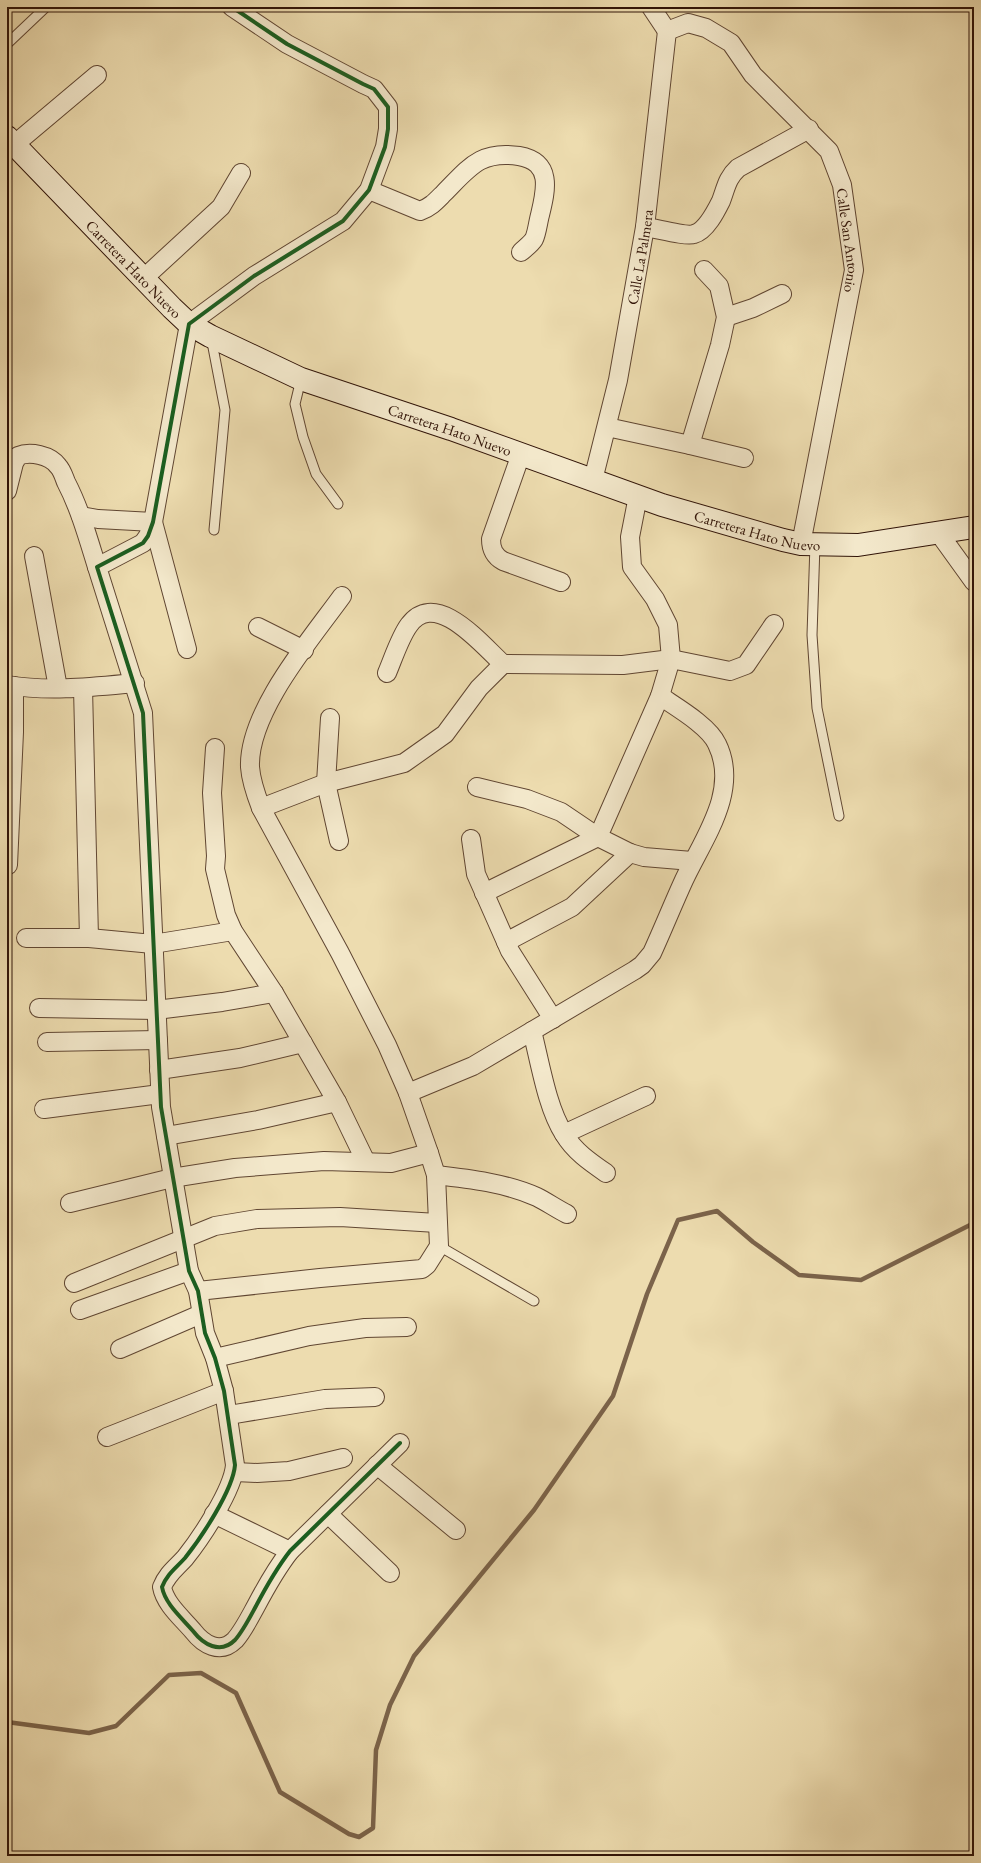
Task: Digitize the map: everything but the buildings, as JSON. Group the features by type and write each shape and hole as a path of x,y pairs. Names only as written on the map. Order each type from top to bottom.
{"main road":[{"name":"Carretera Hato Nuevo","path":"11,140 189,324 210,336 300,379 521,454 638,496 783,540 808,544 858,545 974,527"}],"street":[{"path":"97,567 143,544 148,536 153,522 189,324 254,276 343,221 369,190 385,147 388,129 388,107 381,95 374,88 363,84 287,44 232,7"},
{"path":"651,7 667,31"},
{"name":"Calle San Antonio","path":"667,31 688,23 706,28 731,43 753,74 809,129 829,151 842,185 854,270 808,544"},
{"name":"Calle La Palmera","path":"593,480 618,380 645,227 667,31"},
{"path":"11,140 97,75"},
{"path":"645,227 687,235 695,234 705,227 720,202 730,175 738,168 809,129"},
{"path":"369,190 420,212 430,208 472,164 486,157 519,156 533,160 541,168 545,176 544,195 534,238 521,252"},
{"path":"144,278 221,207 241,173"},
{"path":"690,445 720,345 726,316 719,286 704,270"},
{"path":"726,316 753,308 782,294"},
{"path":"607,427 744,458"},
{"path":"7,491 14,463 18,456 32,454 46,457 58,466 81,516 144,713 160,1094 172,1178 189,1271 198,1291 205,1333 215,1358 224,1392 229,1415 235,1472 214,1514 184,1558 166,1577 162,1587 167,1600 199,1639 209,1646 218,1647 234,1640 250,1617 275,1570 290,1551 400,1443"},
{"path":"521,454 491,539 491,546 498,558 503,561 561,582"},
{"path":"484,893 598,837 660,696 671,659 668,624 655,599 632,566 630,537 638,496"},
{"path":"81,516 98,519 153,522"},
{"path":"153,522 186,649"},
{"path":"938,532 974,582"},
{"path":"34,556 58,688"},
{"path":"198,1291 422,1269 427,1265 439,1246 436,1175 408,1093 340,953 261,808 255,792 250,766 255,732 269,700 342,596"},
{"path":"387,673 408,626 417,617 434,612 450,618 465,629 503,664 623,666 671,659 730,672 746,665 774,624"},
{"path":"258,627 304,650"},
{"path":"261,808 326,783 404,763 445,734 479,688 503,664"},
{"path":"8,865 10,686 83,688 135,683"},
{"path":"83,688 88,938"},
{"path":"408,1093 473,1066 642,965 652,952 692,861 713,825 722,797 724,770 717,743 697,720 660,696"},
{"path":"330,718 326,783 339,841"},
{"path":"215,748 212,792 216,856 214,869 226,915 233,931 274,993 337,1102 366,1162"},
{"path":"477,787 527,799 561,812 598,837 630,853 644,857 692,861"},
{"path":"470,839 476,874 506,942 553,1019"},
{"path":"506,942 572,907 630,853"},
{"path":"26,938 88,938 153,944 233,931"},
{"path":"39,1008 156,1010 222,1002 274,993"},
{"path":"532,1031 553,1111 564,1134 585,1159 606,1173"},
{"path":"47,1042 158,1040"},
{"path":"159,1070 240,1058 303,1043"},
{"path":"44,1109 160,1094"},
{"path":"564,1134 646,1096"},
{"path":"166,1136 258,1120 337,1102"},
{"path":"70,1203 172,1178 235,1168 324,1161 391,1162 429,1153"},
{"path":"436,1175 482,1180 537,1198 567,1214"},
{"path":"74,1283 184,1240 215,1226 257,1219 340,1217 437,1222"},
{"path":"80,1310 189,1271"},
{"path":"120,1348 201,1314"},
{"path":"215,1358 309,1336 365,1328 407,1327"},
{"path":"107,1437 224,1392"},
{"path":"229,1415 325,1399 375,1397"},
{"path":"235,1472 257,1473 289,1471 343,1458"},
{"path":"377,1465 456,1530"},
{"path":"214,1514 290,1551"},
{"path":"328,1514 390,1573"}],"lane":[{"path":"7,44 46,7"},
{"path":"210,336 226,410 214,530"},
{"path":"300,379 295,404 303,437 316,474 338,504"},
{"path":"808,544 817,708 839,816"},
{"path":"439,1246 534,1301"}],"waterway":[{"path":"7,1722 89,1733 116,1726 169,1675 201,1673 236,1693 280,1792 349,1834 359,1837 373,1828 376,1750 390,1705 414,1656 534,1510 613,1396 647,1294 678,1220 717,1211 753,1242 799,1275 861,1280 974,1223"}],"cycle path":[{"path":"232,7 287,44 374,89 388,107 388,129 385,147 369,190 343,221 254,276 189,324 153,522 148,536 143,543 97,567 143,713 161,1107 189,1271 198,1291 205,1333 215,1358 224,1391 235,1465 229,1487 223,1500 192,1549 164,1582 162,1587 170,1605 197,1636 207,1644 224,1647 235,1640 244,1628 272,1578 290,1551 400,1443"}]}
